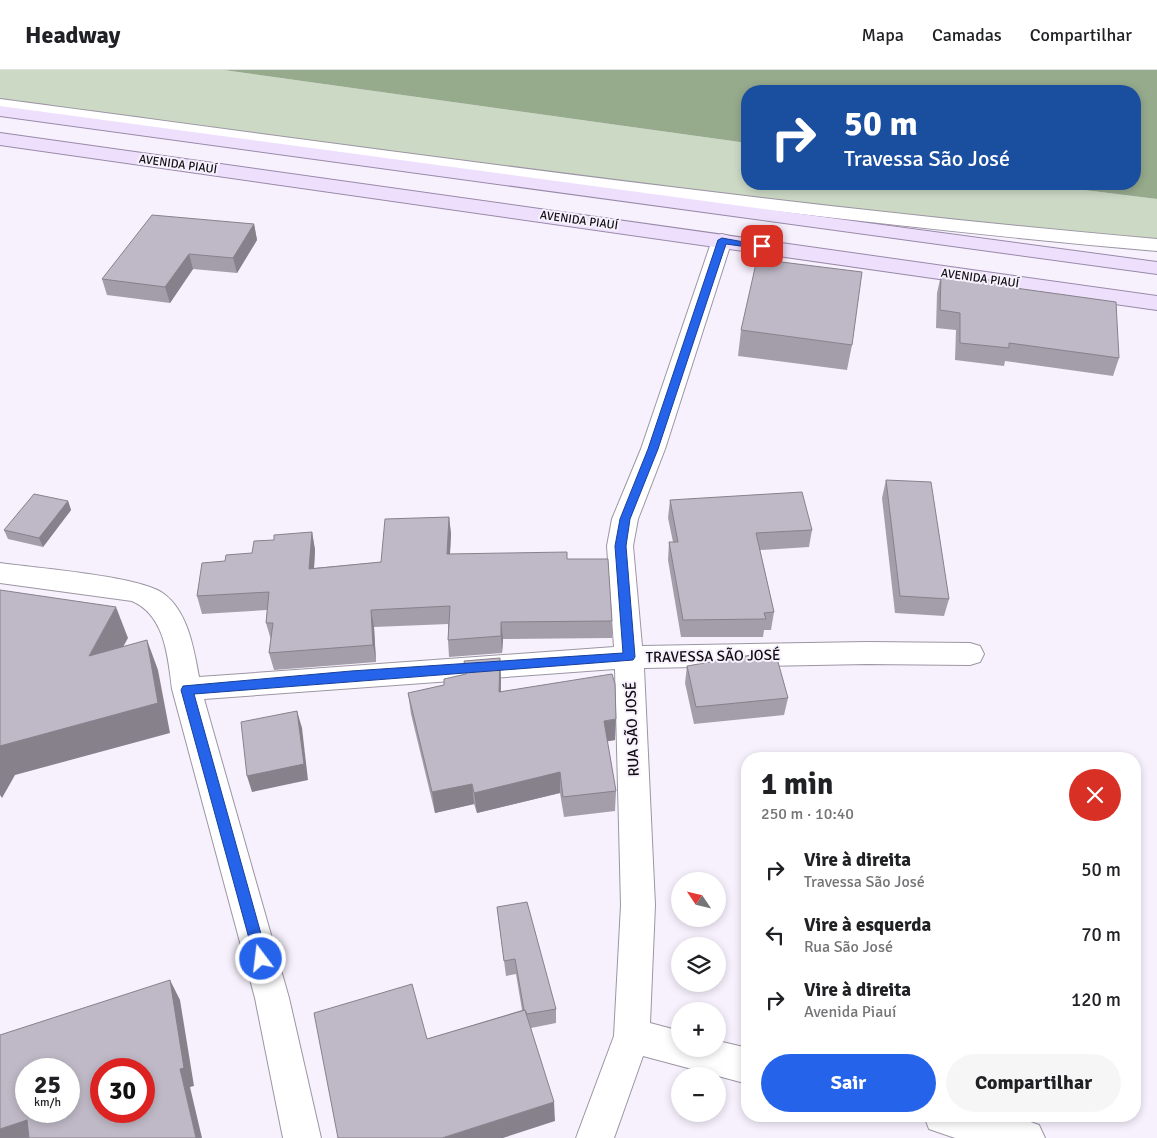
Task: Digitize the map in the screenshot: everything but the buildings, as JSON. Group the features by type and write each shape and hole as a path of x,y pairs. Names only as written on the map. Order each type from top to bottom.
{"main road":[{"name":"AVENIDA PIAUÍ","path":"0,111 1157,268"},
{"name":"AVENIDA PIAUÍ","path":"0,139 1157,303"},
{"path":"1098,260 1157,262"}],"street":[{"path":"0,104 485,168 976,229 1157,245"},
{"name":"RUA SÃO JOSÉ","path":"595,1138 632,1036 638,905 629,657 620,546 625,519 653,449 722,240"},
{"path":"0,573 136,592 155,601 170,624 181,654 187,690 272,998 302,1138"},
{"name":"TRAVESSA SÃO JOSÉ","path":"187,690 351,676 629,657 867,652 970,654"},
{"path":"632,1036 671,1046"},
{"path":"714,1057 741,1064"},
{"path":"965,1122 1026,1138"}],"shaded area":[{"path":"0,70 224,70 741,142 741,190 1084,190 1157,199 1157,245 996,231 0,104"},
{"path":"224,70 1157,70 1157,199 1084,190 1141,190 1141,85 741,85 741,142"}],"route":[{"path":"261,959 187,690 351,676 629,657 620,546 625,519 653,449 722,240 762,246"}]}
